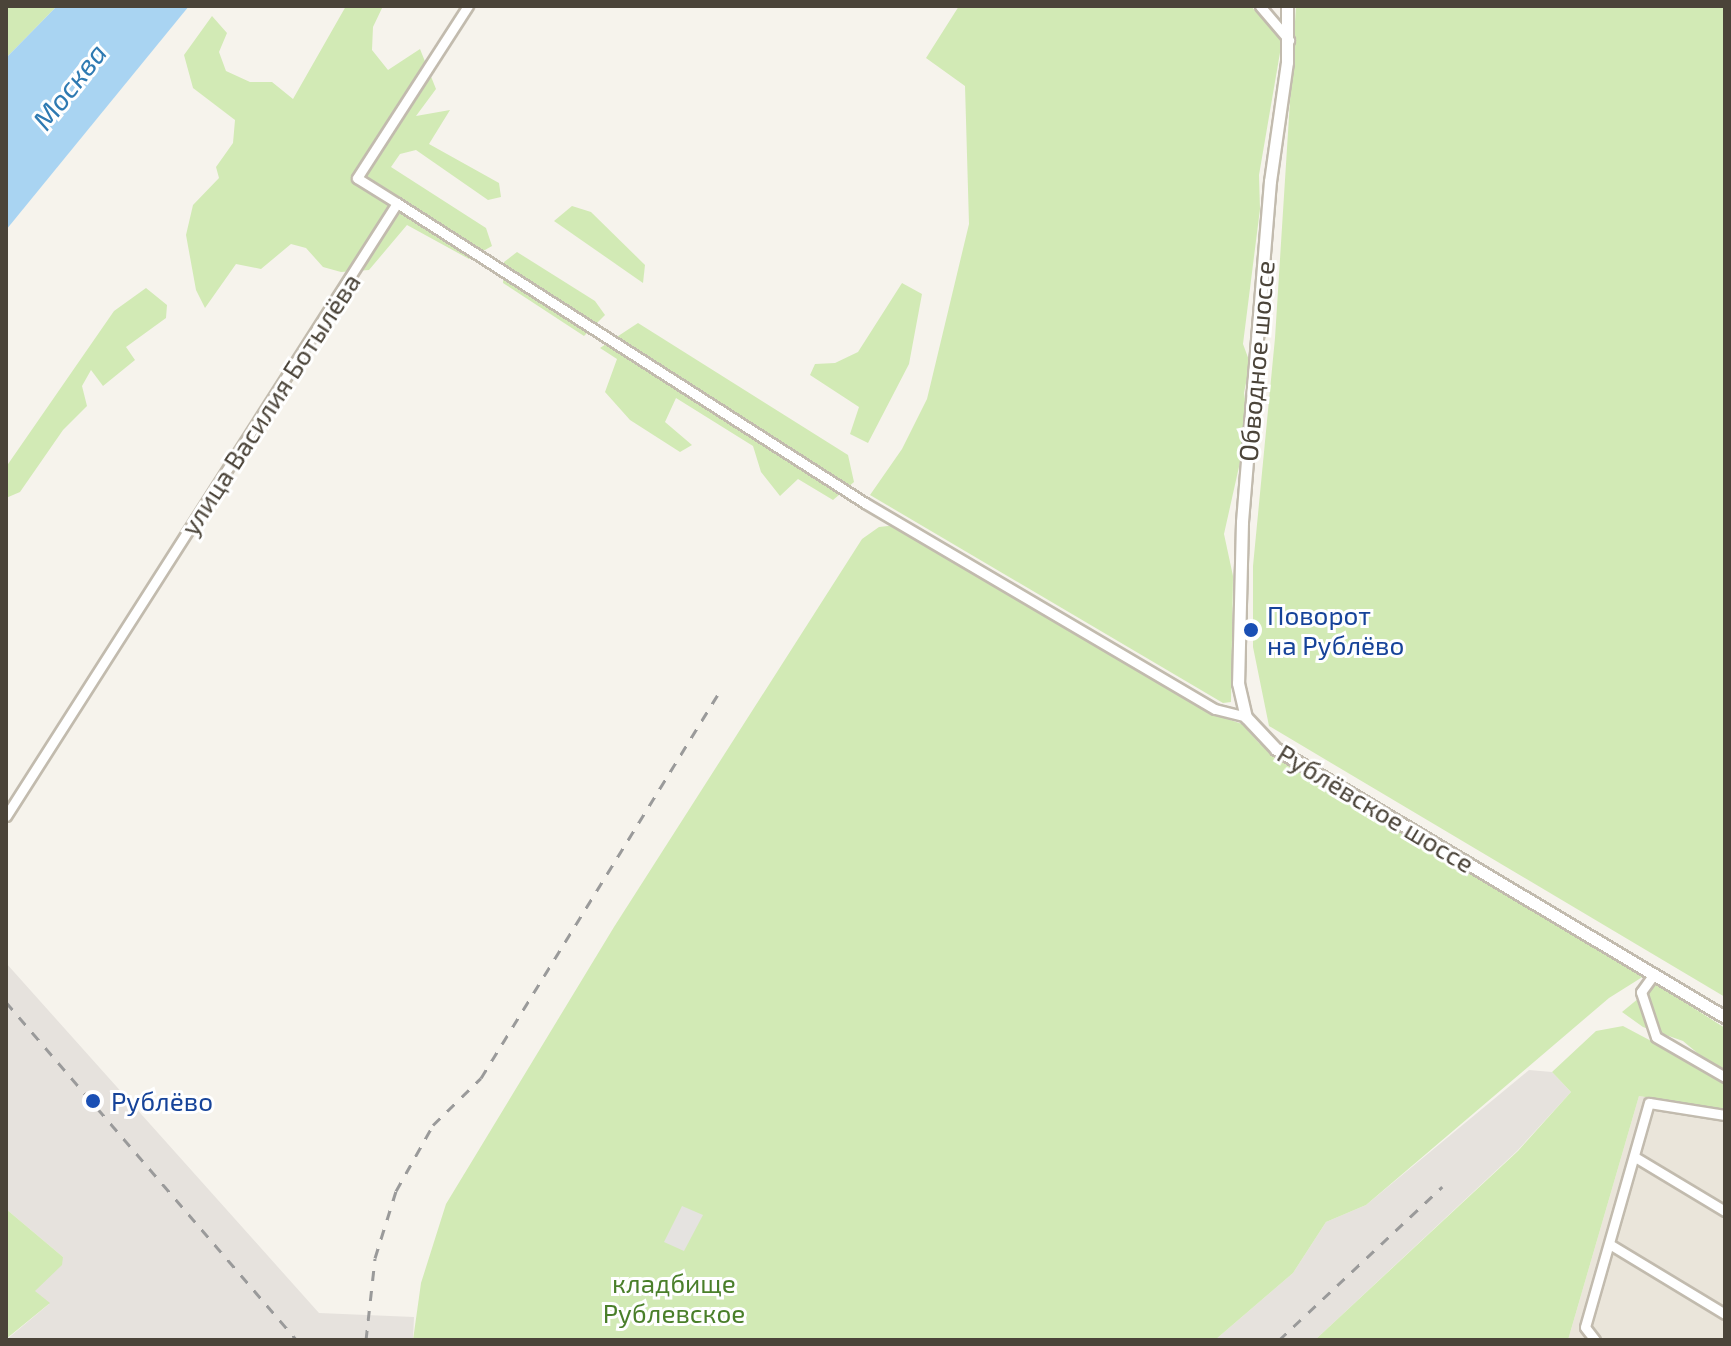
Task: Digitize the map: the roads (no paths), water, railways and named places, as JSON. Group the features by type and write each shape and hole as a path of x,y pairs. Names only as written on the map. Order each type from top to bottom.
{"street":[{"path":"468,6 357,178 865,503 1215,709 1246,717"},
{"path":"1260,6 1289,40"},
{"name":"Обводное шоссе","path":"1246,717 1238,683 1242,522 1270,181 1289,40 1287,6"},
{"name":"улица Василия Ботылёва","path":"6,816 397,203"},
{"name":"Рублёвское шоссе","path":"1246,717 1257,734 1276,749 1725,1017"},
{"path":"1654,974 1641,992 1656,1037 1725,1077"},
{"path":"1595,1340 1585,1327 1611,1245 1649,1103 1725,1115"},
{"path":"1635,1157 1725,1211"},
{"path":"1611,1245 1725,1314"}],"water":[{"name":"Москва","path":"57,6 189,6 6,230 6,58"}],"railway":[{"path":"366,1340 375,1258 396,1191 433,1125 481,1078 718,695"},
{"path":"6,1002 297,1340"},
{"path":"1279,1340 1442,1187"}],"place":[{"name":"Поворот на Рублёво","path":"1251,630"},
{"name":"Рублёво","path":"93,1101"}],"park label":[{"name":"кладбище Рублевское","path":"674,1298"}]}
